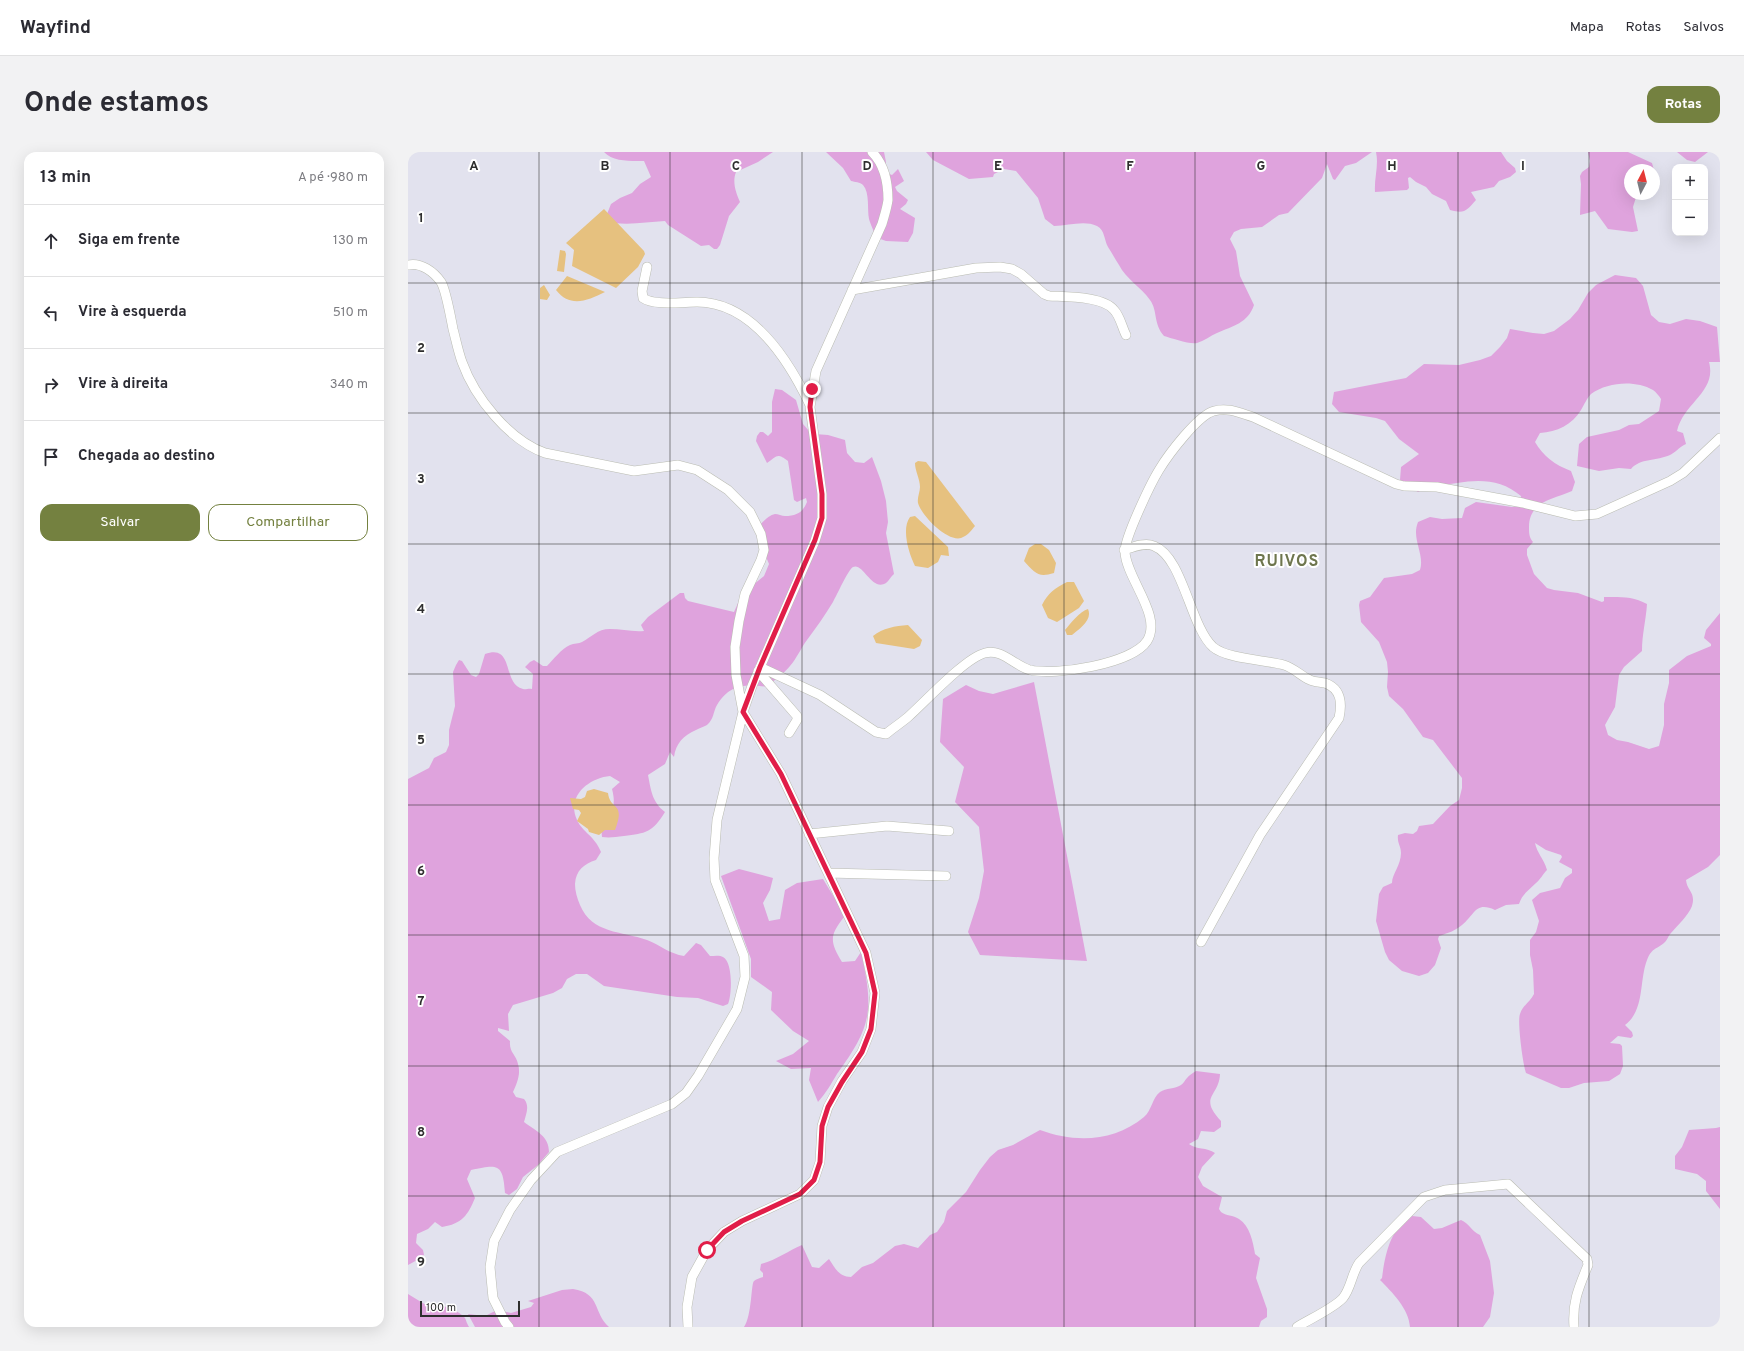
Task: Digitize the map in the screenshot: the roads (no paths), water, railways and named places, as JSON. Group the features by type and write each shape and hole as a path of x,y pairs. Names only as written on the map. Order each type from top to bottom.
{"street":[{"path":"509,1327 505,1322 494,1298 490,1267 494,1241 510,1210 531,1180 557,1152 672,1104 686,1093 698,1076 737,1009 745,977 744,956 715,880 714,858 717,820 743,712 759,669 815,540 822,518 822,494 810,407 816,371 882,224 888,201 886,178 876,156 872,152"},
{"path":"408,265 414,264 427,269 441,283 462,362 477,392 504,427 533,448 545,453 634,470 678,465 697,470 728,490 750,512 760,534 764,550 761,560 745,594 736,641 736,675 743,712 781,774 866,953 875,993 871,1029 862,1052 842,1082 828,1107 822,1126 820,1162 814,1180 800,1194 742,1221 724,1232 707,1250 692,1277 687,1307 688,1327"},
{"path":"647,267 642,291 643,298 653,302 702,302 727,308 745,317 759,328 794,373 810,407"},
{"path":"852,290 976,268 1000,267 1012,269 1021,274 1044,294 1049,296 1093,300 1107,304 1116,311 1126,335"},
{"path":"759,669 820,695 876,732 886,734 907,718 972,659 986,652 997,653 1028,670 1043,672 1073,669 1116,661 1138,651 1148,640 1151,626 1148,607 1125,560 1124,550 1127,537 1158,471 1191,427 1213,411 1228,409 1253,417 1396,484 1404,486 1437,487 1523,503 1575,516 1597,514 1670,481 1683,473 1720,438"},
{"path":"1124,550 1142,545 1154,546 1163,552 1172,564 1204,635 1214,647 1227,654 1284,665 1311,681 1326,684 1336,690 1341,697 1339,718 1260,835 1201,942"},
{"path":"759,669 797,716 797,720 789,733"},
{"path":"810,834 887,826 949,832"},
{"path":"828,873 946,876"},
{"path":"1298,1327 1338,1303 1344,1297 1354,1270 1359,1263 1424,1197 1445,1190 1508,1184 1587,1259 1588,1265 1575,1299 1573,1313 1574,1327"}],"district":[{"name":"RUIVOS","path":"1287,562"}]}
